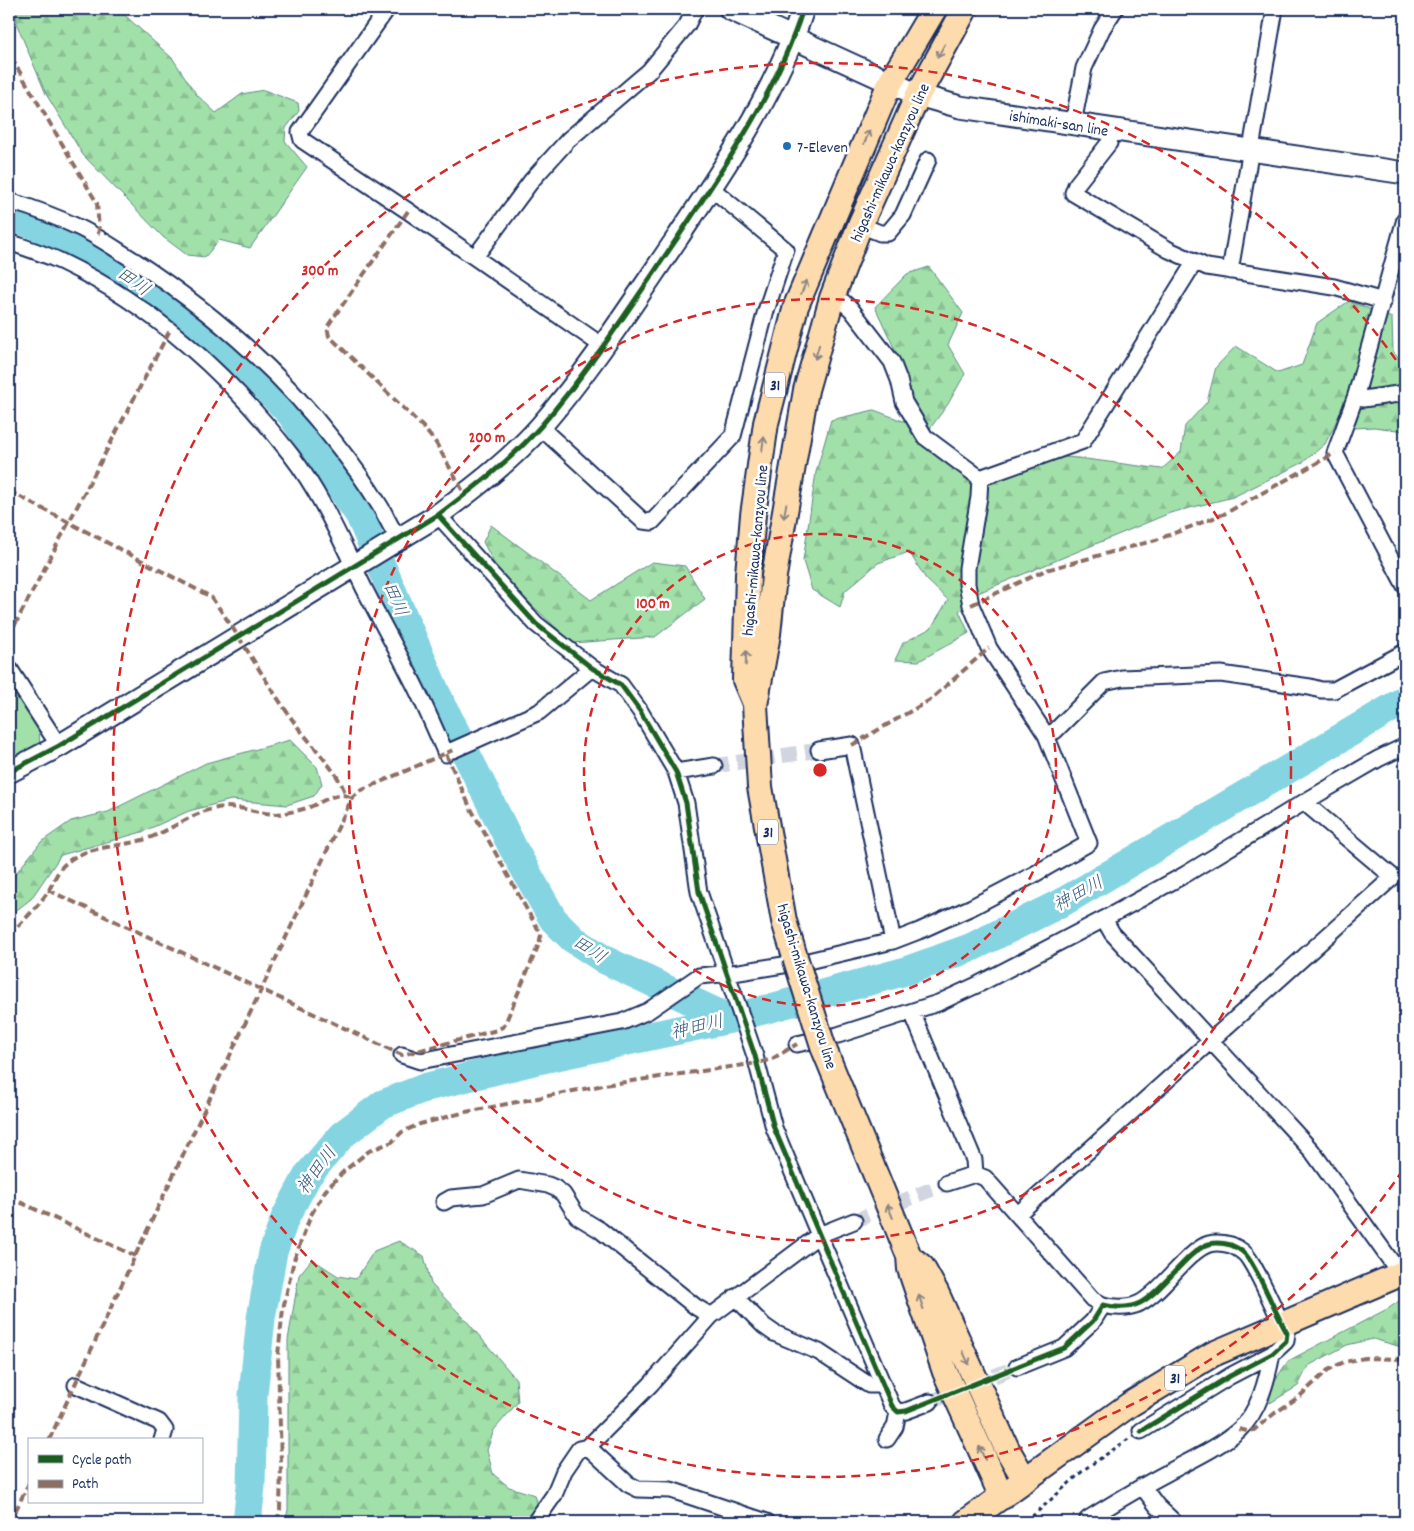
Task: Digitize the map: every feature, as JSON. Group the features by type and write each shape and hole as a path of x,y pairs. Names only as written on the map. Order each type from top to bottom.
{"main road":[{"name":"higashi-mikawa-kanzyou line","path":"755,704 745,680 748,574 753,516 766,423 796,306 890,82 934,9"},
{"name":"higashi-mikawa-kanzyou line","path":"965,9 918,95 860,225 832,298 806,390 774,576 768,634 755,704 760,787 784,921 795,957 824,1049 909,1256 910,1269 945,1372 1002,1497"},
{"name":"higashi-mikawa-kanzyou line","path":"909,1256 922,1267 936,1292 1007,1449 1025,1480"},
{"name":"31","path":"966,1522 1129,1405 1213,1354 1403,1274"}],"street":[{"path":"387,9 300,132 302,140 604,347"},
{"path":"475,257 532,180 568,140 649,71 687,25 695,9"},
{"name":"ishimaki-san line","path":"730,9 793,36 918,95 960,107 1405,173"},
{"path":"9,772 59,746 438,515 506,460 540,427 604,347 711,188 755,116 804,9"},
{"path":"1073,123 1084,68 1102,29 1115,9"},
{"path":"1230,271 1275,9"},
{"path":"1112,130 1109,142 1076,185 1073,193 1168,250 1194,263 1230,271 1334,286 1382,301"},
{"path":"860,225 880,233 888,233 903,215 928,160"},
{"path":"540,427 643,521 652,522 733,436 765,314 786,250 711,188"},
{"path":"9,201 97,237 189,300 243,344 283,383 334,440 381,507 395,541"},
{"path":"1405,219 1356,395 1335,454 1405,586"},
{"path":"9,242 62,262 105,286 170,330 205,360 264,423 292,456 358,563 411,678 449,752 539,712 592,668"},
{"path":"980,478 1083,441 1194,263"},
{"path":"832,298 843,302 851,309 892,362 899,380 904,402 925,437 980,478"},
{"path":"1356,395 1364,399 1405,394"},
{"path":"402,1055 420,1061 622,1022 662,1002 698,976 727,974 808,961 893,941 972,907 1089,843 1046,735 989,648 971,605 967,584 967,568 979,497 980,478"},
{"path":"438,515 536,624 592,668 621,685 640,711 676,772 686,803 699,892 755,1056 774,1128 892,1406 898,1412"},
{"path":"1046,735 1055,731 1104,682 1122,678 1221,674 1321,690 1334,690 1405,652"},
{"path":"9,668 59,746"},
{"path":"819,750 852,745 893,941"},
{"path":"797,1044 838,1036 938,1003 971,988 1186,874 1306,801 1378,759 1405,746"},
{"path":"676,772 714,766"},
{"path":"1018,1214 1393,878 1310,808 1306,801"},
{"path":"1104,919 1112,933 1312,1151 1403,1274"},
{"path":"912,1012 974,1160 975,1174"},
{"path":"947,1183 975,1174 986,1178 1092,1299 1114,1308 1139,1304 1194,1254 1207,1245 1221,1242 1238,1248 1248,1258 1287,1333 1286,1342 1272,1354 1230,1376 1141,1431"},
{"path":"444,1202 451,1198 483,1195 519,1180 548,1185 563,1194 577,1216 600,1230 696,1307 711,1316"},
{"path":"535,1522 554,1495 564,1472 579,1449 588,1448 650,1385 711,1316 818,1235 854,1221"},
{"path":"735,1297 764,1326 774,1333 819,1352 869,1385 883,1385"},
{"path":"1017,1367 1064,1348 1093,1321 1103,1305"},
{"path":"1088,1520 1142,1486 1215,1446 1240,1429 1256,1406 1272,1354"},
{"path":"76,1385 159,1422 165,1430 163,1438"},
{"path":"898,1412 930,1402"},
{"path":"887,1439 895,1427 898,1412"},
{"path":"588,1448 628,1484 638,1490 670,1490 767,1522"},
{"path":"1142,1486 1174,1522"}],"path":[{"path":"1026,1522 1085,1469 1141,1431"}],"green space":[{"path":"16,9 118,9 173,59 196,94 216,113 242,94 264,90 298,103 299,111 286,128 285,141 307,167 250,248 219,240 205,257 187,255 163,237 83,155 46,94 17,25"},
{"path":"929,267 963,313 948,345 965,374 948,404 923,438 993,480 1050,456 1162,469 1181,452 1185,426 1207,402 1216,367 1236,346 1278,373 1302,365 1317,323 1349,301 1392,318 1393,352 1405,365 1405,431 1374,427 1355,428 1337,420 1325,444 1302,463 1233,497 1170,513 978,593 959,611 969,633 919,661 895,660 903,643 931,628 948,600 926,579 909,552 878,563 845,591 840,607 812,590 803,561 816,472 831,420 874,410 903,421 917,411 909,394 897,354 875,307 907,274"},
{"path":"491,525 591,600 652,562 685,566 705,599 655,637 572,643 500,575 483,542"},
{"path":"9,681 39,728 40,748 9,764"},
{"path":"290,740 317,767 322,784 314,796 287,805 231,800 189,811 142,832 61,855 31,899 9,916 9,882 41,842 71,821 108,812 206,763"},
{"path":"399,1241 424,1256 431,1284 464,1318 516,1379 518,1402 494,1430 487,1450 493,1474 509,1487 535,1495 543,1522 285,1522 288,1510 288,1340 299,1275 312,1259 338,1276 356,1279 374,1251"},
{"path":"1405,1297 1405,1348 1373,1339 1347,1345 1308,1366 1298,1386 1270,1403 1269,1389 1288,1361 1389,1308"}],"waterway":[{"name":"田川","path":"9,216 35,225 102,258 181,313 250,371 291,414 360,516 436,693 513,848 553,919 573,939 605,960 730,1019"},
{"name":"神田川","path":"247,1522 251,1486 253,1395 261,1318 273,1252 285,1218 308,1175 342,1135 383,1104 427,1087 538,1060 730,1019 906,971 970,948 1063,902 1405,700"}],"tunnel":[{"path":"714,766 819,750"},
{"path":"854,1221 947,1183"},
{"path":"930,1402 1017,1367"}],"marked path":[{"path":"9,60 15,64 97,203 99,230 97,237"},
{"path":"408,211 327,327 329,336 423,427 436,443 465,495"},
{"path":"9,636 170,330"},
{"path":"971,605 1046,570 1156,540 1224,514 1335,453"},
{"path":"9,491 211,597 283,707 337,778 345,794"},
{"path":"852,745 930,700 989,648"},
{"path":"50,1438 352,798 360,791 453,750"},
{"path":"48,890 402,1055 497,1030 504,1026 539,944 541,935 470,807 446,754"},
{"path":"9,935 40,902 62,867 84,853 143,840 197,814 215,808 232,807 278,814 307,808 334,796 345,795 350,797"},
{"path":"277,1522 280,1510 281,1464 278,1355 283,1309 294,1260 311,1215 325,1191 344,1171 369,1151 392,1142 402,1132 420,1124 466,1112 604,1085 758,1063 772,1059 797,1044"},
{"path":"9,1197 135,1256"},
{"path":"1239,1429 1254,1430 1300,1396 1328,1370 1344,1362 1365,1358 1405,1359"},
{"path":"10,1522 28,1485"},
{"path":"1085,1522 1088,1519"}],"cycle path":[{"path":"9,772 59,746 438,515 505,462 560,404 629,309 714,183 765,98 792,39 803,9"},
{"path":"438,515 536,624 592,668 621,685 640,711 676,772 686,803 699,892 755,1056 774,1128 892,1406 898,1412 906,1411 1064,1348 1093,1321 1103,1305 1122,1307 1140,1303 1157,1290 1192,1254 1209,1244 1231,1245 1241,1250 1247,1257 1287,1333 1286,1341 1272,1354 1230,1376 1141,1431"}],"place":[{"name":"7-Eleven","path":"787,146"}]}
